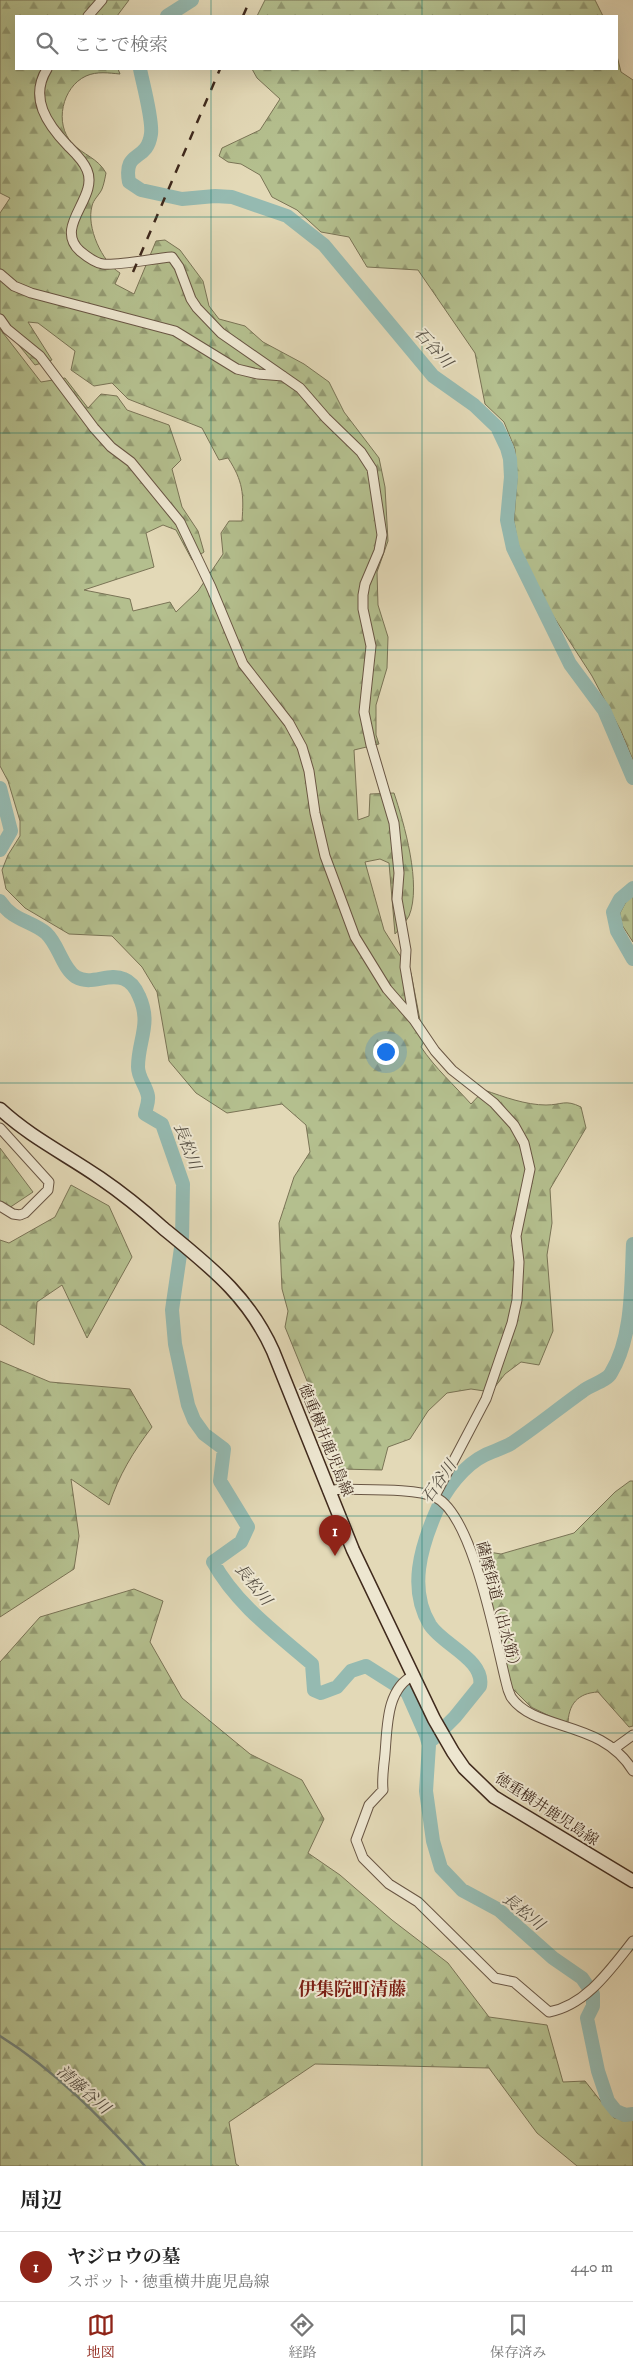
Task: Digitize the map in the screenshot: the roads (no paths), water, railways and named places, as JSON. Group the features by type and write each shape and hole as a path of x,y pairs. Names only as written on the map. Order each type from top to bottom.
{"main road":[{"name":"徳重横井鹿児島線","path":"0,1109 30,1133 100,1178 191,1250 236,1291 264,1330 405,1682 434,1719 464,1768 494,1797 633,1881"}],"street":[{"path":"89,15 102,0"},
{"path":"47,70 38,92 42,111 48,123 81,160 87,170 89,180 74,218 70,234 72,243 81,252 103,264 172,257 179,267 191,300 197,308 221,333 300,388 326,418 361,452 372,469 382,535 379,551 365,584 363,595 363,609 371,646 364,712 371,745 394,823 398,873 397,899 406,950 405,966 414,1020"},
{"path":"0,274 14,286 31,293 175,331 237,369 258,374 283,376"},
{"path":"0,318 7,329 40,356 94,428 111,447 131,462 180,522 211,587 243,664 288,723 302,747 309,772 315,813 325,856 356,937 387,989 414,1020 435,1051 452,1070 494,1103 514,1125 524,1143 530,1170 516,1236 519,1262 517,1300 512,1323 486,1399 435,1496"},
{"path":"0,1128 49,1182 48,1190 25,1213 20,1215 13,1214 0,1206"},
{"name":"薩摩街道（出水筋）","path":"328,1491 341,1489 422,1493 435,1496 445,1503 464,1535 476,1566 511,1697 524,1708 537,1715 602,1739 615,1748 633,1771"},
{"path":"405,1682 386,1731 384,1765 381,1774 383,1790 369,1805 356,1840 361,1853 389,1884 418,1902 436,1921 466,1947 495,1978 514,1982 549,2012 562,2010 596,1986 633,1941"},
{"path":"615,1748 633,1735"}],"waterway":[{"name":"石谷川","path":"169,15 192,0"},
{"name":"石谷川","path":"140,70 149,111 151,134 145,149 129,165 129,182 141,190 182,199 215,196 232,197 287,216 324,245 433,376 474,405 497,427 510,459 511,477 507,520 513,548 570,664 604,710 633,778"},
{"name":"長松川","path":"0,788 11,831 0,850"},
{"name":"石谷川","path":"633,888 620,899 613,912 617,931 633,959"},
{"name":"長松川","path":"0,901 10,913 46,933 67,968 76,977 88,980 112,977 124,979 135,988 143,1006 144,1024 138,1067 139,1075 148,1096 145,1114 162,1124 183,1184 182,1241 172,1310 175,1344 188,1405 194,1420 204,1434 224,1449 220,1481 248,1527 241,1542 213,1562 222,1577 245,1605 312,1664 314,1690 321,1693 337,1687 351,1671 366,1666 407,1692 429,1745 426,1791 433,1841 441,1868 462,1890 499,1910 553,1958 582,1978 593,1994 593,2006 587,2018 598,2071 608,2101 616,2111 625,2115 633,2114"},
{"name":"石谷川","path":"433,1739 455,1717 480,1686 480,1677 470,1661 436,1632 423,1611 418,1583 419,1568 431,1525 449,1487 477,1459 512,1443 586,1389 609,1376 618,1359 627,1327 630,1310 633,1244"},
{"name":"清藤谷川","path":"0,2036 40,2064 77,2096 145,2166"}],"railway":[{"path":"243,15 250,0"},
{"path":"133,272 220,70"}],"place":[{"name":"ヤジロウの墓","path":"335,1556"}],"district":[{"name":"伊集院町清藤","path":"352,1989"}]}
